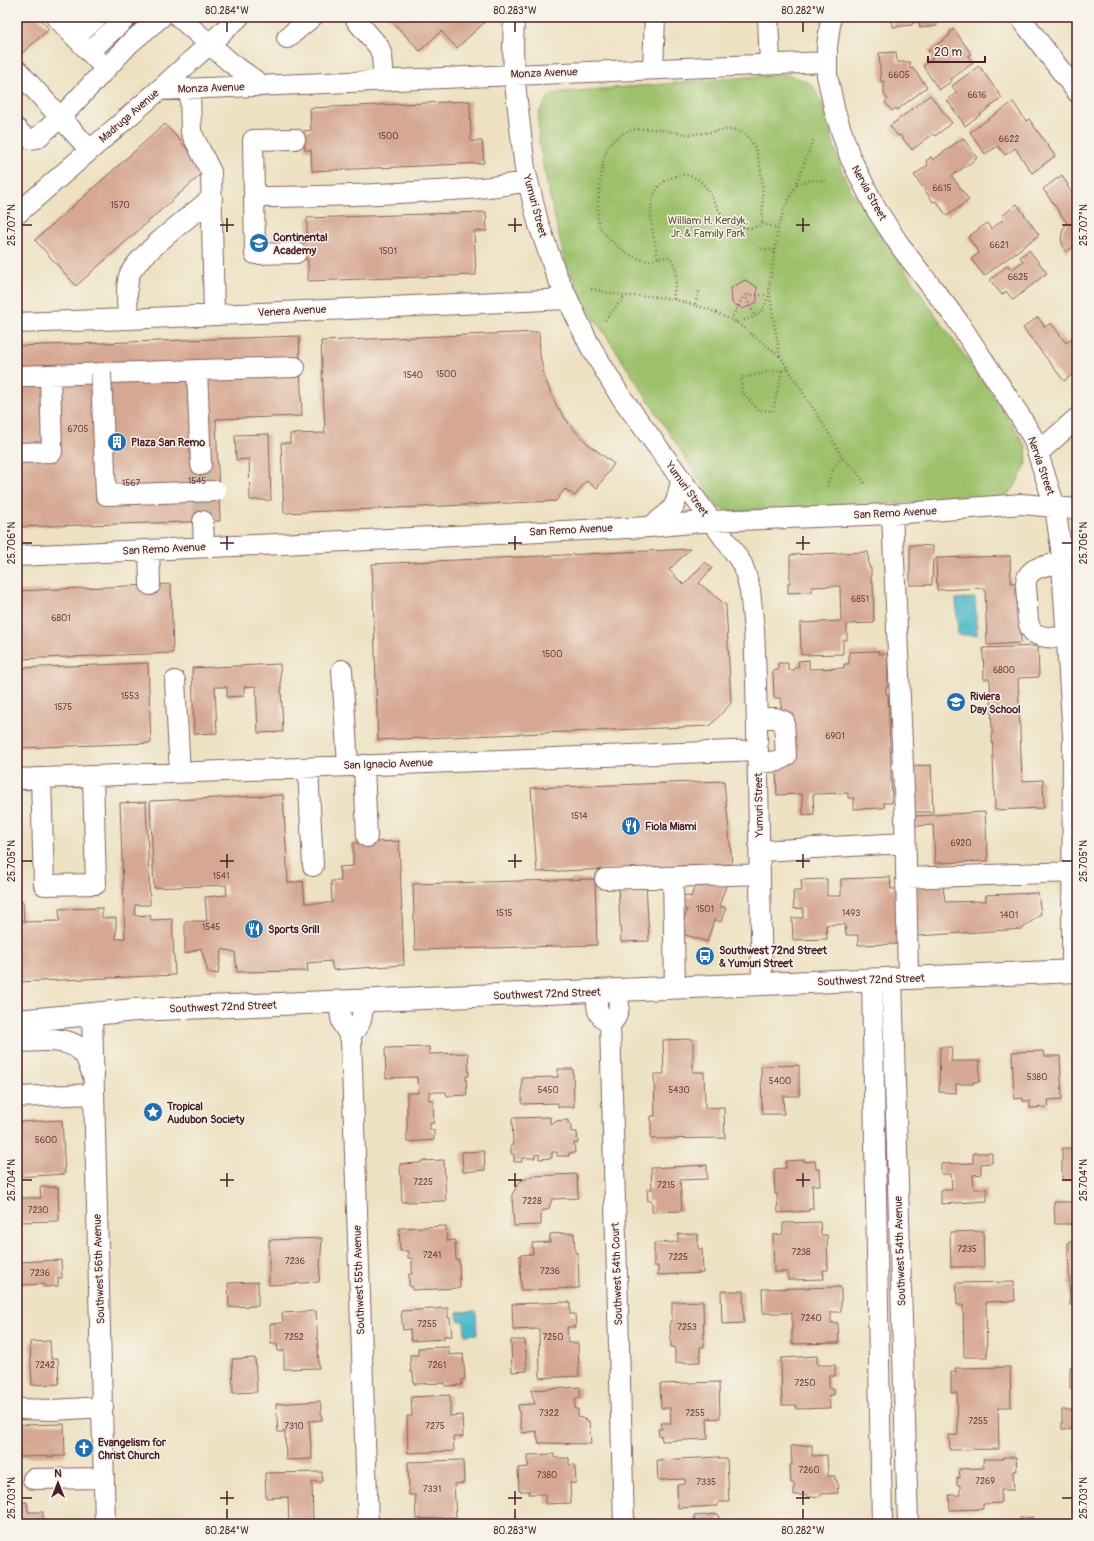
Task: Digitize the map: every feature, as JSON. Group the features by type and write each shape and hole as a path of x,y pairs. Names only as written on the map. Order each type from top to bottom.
{"main road":[{"name":"Southwest 72nd Street","path":"17,1021 135,1010 1075,971"},
{"path":"17,1041 58,1040 74,1044 85,1055 93,1084"}],"street":[{"path":"56,17 106,69"},
{"path":"82,44 97,17"},
{"path":"17,129 23,136 31,140 37,138 61,117 130,43 161,17"},
{"name":"Monza Avenue","path":"179,17 231,63 263,86"},
{"name":"Madruga Avenue","path":"17,214 239,17"},
{"path":"287,38 312,17"},
{"name":"Yumuri Street","path":"514,17 514,75 519,129 527,181 538,222 550,257 567,298 606,374 646,432 737,556 742,564 748,582 754,636 758,718 762,984"},
{"path":"653,69 656,17"},
{"path":"768,17 770,64"},
{"name":"Nervia Street","path":"831,17 826,62 830,92 850,157 876,208 903,250 957,320 998,381 1033,438 1055,506 1059,527 1066,638 1075,736 1072,872 1075,971"},
{"path":"1020,17 1077,92"},
{"path":"82,44 119,18"},
{"path":"356,20 379,47 382,56 384,80"},
{"name":"Monza Avenue","path":"158,90 826,62"},
{"path":"17,70 90,150"},
{"path":"190,89 191,132 211,172 214,315"},
{"path":"295,138 253,140 255,254 296,253"},
{"path":"254,197 334,196 453,190 506,186 527,181"},
{"path":"128,319 128,278 132,268 158,243 212,198"},
{"name":"Venera Avenue","path":"17,323 567,298"},
{"path":"17,376 294,367"},
{"path":"197,370 201,464"},
{"path":"102,373 106,495 216,491"},
{"path":"17,453 52,452 50,375"},
{"path":"1038,453 1077,418"},
{"path":"650,527 671,512 678,499 681,479"},
{"name":"San Remo Avenue","path":"17,556 650,527 711,522 892,514 1022,504 1077,509"},
{"path":"891,979 906,878 892,514"},
{"path":"203,521 204,547"},
{"path":"149,550 150,585"},
{"path":"1062,564 1039,568 1028,576 1026,582 1027,618 1029,626 1038,636 1066,638"},
{"path":"342,670 367,837"},
{"path":"175,680 180,773"},
{"name":"San Ignacio Avenue","path":"17,780 356,766 758,757 778,761 786,756 784,721 776,718 758,718"},
{"path":"308,768 313,866"},
{"path":"41,778 44,885 96,884 93,777"},
{"path":"760,851 905,843"},
{"path":"906,878 1072,872"},
{"path":"605,879 760,874"},
{"path":"674,877 676,988"},
{"name":"Southwest 54th Avenue","path":"882,1524 891,979"},
{"name":"Southwest 54th Avenue","path":"891,979 908,1524"},
{"name":"Southwest 54th Court","path":"618,991 619,1011 615,1020 610,1024 624,1524"},
{"path":"596,992 597,1010 600,1017 610,1024"},
{"path":"350,1035 358,1028 362,1018 362,1001"},
{"name":"Southwest 55th Avenue","path":"340,1002 341,1018 350,1035 368,1524"},
{"name":"Southwest 56th Avenue","path":"92,1014 105,1524"},
{"path":"17,1097 93,1084"},
{"path":"17,1409 52,1410 103,1407"},
{"path":"34,1479 104,1478"}],"path":[{"path":"673,299 676,277 674,261 669,257 652,260 636,258 610,239 599,225 598,213 601,182 608,148 621,134 631,130 655,129 686,134 734,130 748,136 756,153 760,172 763,192 762,224"},
{"path":"736,322 755,317 763,311 768,295 778,228 784,209 796,185 813,140"},
{"path":"658,258 650,215 652,198 661,184 677,175 693,176 701,182 710,193 717,210 730,223 738,227 749,228 762,224 778,228"},
{"path":"796,185 811,180 827,181"},
{"path":"758,248 775,251"},
{"path":"769,288 780,356 844,459 856,470 865,484"},
{"path":"591,289 625,296 647,296 673,299 695,304 736,322 780,356"},
{"path":"695,304 700,289"},
{"path":"744,295 768,295"},
{"path":"744,295 755,317"},
{"path":"731,320 744,295"},
{"path":"605,320 625,296"},
{"path":"782,371 773,411 758,410 741,391 742,377 751,377 774,371 782,371 787,368"},
{"path":"827,486 837,463 844,459"}],"green space":[{"name":"William H. Kerdyk, Jr. & Family Park","path":"786,74 804,80 813,86 822,103 842,172 851,190 936,316 1003,409 1026,447 1027,462 1014,488 1008,494 992,498 731,512 718,508 586,307 564,259 543,166 539,143 538,120 540,111 548,98 554,94 564,92"}],"water":[{"path":"975,598 977,635 958,635 956,599"},
{"path":"476,1311 477,1334 465,1335 464,1321 458,1321 457,1312"}],"building":[{"path":"17,17 38,17 49,29 20,55 17,52"},
{"path":"388,17 486,17 488,19 457,48 441,31 420,51"},
{"path":"892,17 936,17 937,26 920,28 919,22 912,23 912,25 893,27"},
{"path":"954,29 971,54 968,56 973,63 939,90 923,66 933,58 928,51 950,35 949,33"},
{"path":"896,52 897,62 910,62 910,69 913,68 927,87 897,110 896,108 892,111 885,102 888,99 884,94 884,81 881,82 879,53"},
{"path":"979,66 1002,98 965,126 947,100 957,92 952,86"},
{"path":"930,95 952,123 935,136 933,134 912,150 900,135 898,136 890,126"},
{"path":"470,101 471,141 482,141 484,163 312,171 311,150 305,150 304,131 311,130 310,108"},
{"path":"1013,102 1026,121 1029,119 1055,156 1032,173 1015,148 1005,155 998,146 985,154 970,132"},
{"path":"165,124 206,170 76,286 35,240"},
{"path":"963,138 977,158 952,176 969,200 947,216 936,201 933,202 914,175 928,165 926,161 931,157 933,160"},
{"path":"1062,175 1068,185 1067,186 1077,200 1077,244 1066,252 1061,239 1063,229 1067,223 1043,189"},
{"path":"1017,204 1039,235 984,276 971,259 979,253 968,237 987,223 991,229 1004,219 1002,216"},
{"path":"486,212 487,231 474,231 476,275 308,281 308,259 301,259 301,243 307,242 307,218"},
{"path":"1029,250 1047,273 1013,300 1006,291 1002,295 990,280 1008,265 1011,270 1023,261 1020,257"},
{"path":"745,280 757,287 757,302 743,309 732,303 731,288"},
{"path":"1038,317 1045,327 1051,323 1066,343 1077,335 1077,371 1064,381 1023,328"},
{"path":"539,332 540,355 545,379 556,405 570,425 588,444 614,464 597,488 586,481 575,496 565,489 556,501 284,513 281,443 290,443 290,434 325,433 321,341"},
{"name":"Plaza San Remo","path":"299,336 302,416 216,419 220,521 17,527 17,346"},
{"path":"269,434 271,500 250,500 249,459 236,460 235,435"},
{"path":"910,545 933,546 932,585 910,585"},
{"path":"690,549 669,570 684,585 705,562 712,568 699,583 726,605 731,703 710,726 378,740 372,564"},
{"path":"868,552 869,568 871,568 871,582 873,582 874,623 847,624 847,640 843,640 843,654 801,655 800,623 841,621 840,586 812,587 812,592 788,593 788,583 790,583 790,555"},
{"path":"1010,556 1011,583 1019,583 1021,643 987,645 985,588 937,590 936,558"},
{"path":"171,584 173,653 17,659 17,591"},
{"path":"1038,646 1039,677 1018,678 1022,781 1043,780 1044,808 995,810 990,679 984,679 983,648"},
{"path":"879,651 879,654 887,654 888,687 886,687 886,694 888,694 892,803 884,803 884,808 854,809 854,798 848,798 848,793 813,794 814,814 803,815 802,794 777,795 776,767 782,725 781,698 774,698 773,671 778,670 778,663 788,663 788,670 794,670 794,668 799,667 798,661 809,660 809,669 844,668 844,664 849,664 849,652"},
{"path":"148,663 151,743 17,748 17,668"},
{"path":"280,664 283,732 258,733 256,686 244,687 244,696 227,697 227,687 215,687 217,733 194,734 192,668"},
{"path":"931,765 933,812 914,812 913,766"},
{"name":"Fiola Miami","path":"724,781 732,864 537,872 531,788"},
{"path":"283,795 288,883 303,881 305,903 332,903 331,881 341,881 339,867 353,866 353,843 399,841 404,965 333,970 331,961 307,963 308,971 237,972 235,952 222,949 218,974 208,972 201,948 185,954 185,921 207,921 205,897 227,895 226,885 154,888 150,801"},
{"path":"146,802 150,905 135,905 135,916 150,915 151,920 172,919 175,975 17,982 17,902 23,902 24,922 60,921 59,909 102,908 102,918 116,918 116,939 125,938 120,803"},
{"path":"985,812 988,861 935,863 933,825 916,826 915,816"},
{"path":"698,876 726,886 719,906 726,908 721,922 714,920 707,942 680,933 687,910 680,907 684,895 691,897"},
{"path":"890,877 891,889 899,889 901,944 858,945 858,935 846,935 845,924 826,925 827,939 793,940 792,918 803,918 803,908 794,909 793,891 802,891 801,880 827,879 827,896 841,896 841,879"},
{"path":"595,879 597,945 415,950 413,884"},
{"path":"646,882 649,941 621,942 618,883"},
{"path":"943,886 945,902 986,901 986,895 1038,893 1041,914 1022,929 917,936 916,887"},
{"path":"693,1039 693,1072 704,1072 705,1108 724,1107 725,1138 651,1139 651,1116 655,1116 654,1074 664,1074 663,1040"},
{"path":"1073,1045 1077,1045 1077,1103 1075,1103"},
{"path":"429,1047 429,1054 468,1053 469,1076 466,1076 467,1095 447,1096 446,1092 429,1092 429,1100 433,1100 434,1123 430,1123 430,1130 434,1130 434,1140 407,1142 407,1093 418,1093 417,1077 386,1078 385,1048"},
{"path":"940,1047 952,1047 951,1061 980,1061 979,1082 973,1082 973,1084 956,1084 956,1093 939,1092"},
{"path":"1043,1051 1044,1056 1060,1056 1062,1099 1048,1100 1049,1107 1030,1108 1030,1101 1023,1101 1023,1098 1014,1099 1012,1052"},
{"path":"799,1065 799,1096 783,1096 784,1114 762,1114 761,1066"},
{"path":"558,1069 573,1069 574,1107 558,1107 558,1103 522,1104 522,1078 558,1077"},
{"path":"550,1117 550,1123 568,1120 568,1124 571,1124 571,1132 577,1132 578,1143 574,1143 575,1153 569,1153 569,1156 557,1156 557,1152 552,1152 552,1158 539,1159 539,1154 535,1155 535,1158 522,1158 522,1162 514,1162 514,1154 511,1154 511,1145 513,1145 512,1118"},
{"path":"62,1120 65,1174 17,1177 17,1122"},
{"path":"1062,1148 1077,1148 1077,1224 1055,1224 1054,1202 1074,1202 1074,1180 1062,1180"},
{"path":"484,1151 485,1170 463,1172 462,1152"},
{"path":"973,1153 992,1153 992,1163 981,1164 981,1174 973,1175 974,1189 987,1189 987,1201 941,1204 941,1190 952,1190 951,1174 941,1174 941,1164 973,1163"},
{"path":"444,1160 446,1201 402,1202 400,1164"},
{"path":"805,1160 805,1162 815,1161 816,1169 819,1169 820,1185 812,1185 813,1209 809,1209 809,1211 778,1213 777,1194 775,1194 774,1169 786,1168 786,1161"},
{"path":"707,1165 707,1179 680,1180 682,1211 652,1212 652,1201 648,1201 647,1189 652,1189 651,1168"},
{"path":"577,1174 578,1198 552,1199 549,1208 541,1211 541,1225 514,1226 512,1195 519,1182 532,1176"},
{"path":"40,1187 58,1187 59,1221 17,1222 17,1198 41,1198"},
{"path":"820,1222 821,1235 827,1235 828,1270 823,1270 824,1279 788,1280 788,1272 774,1272 773,1235 783,1234 783,1223"},
{"path":"446,1226 447,1241 455,1240 456,1260 459,1260 460,1288 412,1290 412,1286 409,1286 409,1274 412,1274 412,1258 408,1258 408,1251 400,1251 399,1228"},
{"path":"983,1231 984,1267 951,1267 950,1232"},
{"path":"574,1233 575,1253 578,1253 579,1288 521,1290 520,1255 533,1254 532,1243 550,1242 550,1234"},
{"path":"678,1234 698,1234 698,1249 702,1249 703,1273 658,1275 658,1266 654,1266 654,1243 678,1242"},
{"path":"322,1238 319,1282 269,1285 269,1240"},
{"path":"1068,1242 1077,1242 1077,1305 1070,1305"},
{"path":"61,1260 62,1278 58,1278 58,1286 44,1287 44,1284 21,1285 21,1278 18,1278 18,1262"},
{"path":"258,1282 258,1306 229,1307 228,1283"},
{"path":"1014,1282 1015,1301 986,1302 987,1357 964,1357 963,1305 957,1305 956,1283"},
{"path":"841,1287 841,1312 831,1312 831,1323 838,1323 839,1343 792,1344 792,1313 763,1313 762,1289"},
{"path":"721,1291 743,1291 744,1323 722,1324"},
{"path":"703,1301 704,1347 700,1347 700,1362 675,1363 675,1347 671,1347 670,1321 672,1321 672,1302"},
{"path":"570,1302 570,1314 575,1314 576,1327 567,1327 568,1343 578,1343 579,1376 540,1378 539,1329 513,1330 512,1304"},
{"path":"448,1308 448,1318 450,1318 452,1336 443,1336 444,1339 411,1341 410,1329 403,1330 401,1311"},
{"path":"316,1311 319,1368 284,1369 284,1351 278,1351 277,1344 271,1344 270,1324 283,1323 282,1313"},
{"path":"1074,1322 1077,1322 1077,1388 1070,1388 1070,1367 1075,1367"},
{"path":"511,1340 525,1340 527,1371 512,1372"},
{"path":"50,1341 51,1359 58,1358 59,1384 32,1385 30,1342"},
{"path":"449,1347 449,1355 463,1354 465,1379 462,1380 462,1385 445,1386 445,1383 414,1384 413,1372 411,1372 410,1355 418,1355 418,1348"},
{"path":"817,1356 817,1365 835,1365 835,1376 829,1376 829,1389 834,1389 834,1395 829,1395 830,1408 796,1409 796,1405 782,1405 781,1358"},
{"path":"255,1358 257,1392 233,1393 232,1359"},
{"path":"1010,1367 1011,1407 998,1407 999,1449 950,1450 949,1435 958,1435 957,1393 951,1393 951,1372 956,1372 955,1368"},
{"path":"719,1382 720,1418 707,1419 708,1439 662,1441 661,1435 659,1436 658,1429 662,1429 661,1423 671,1423 670,1408 661,1408 660,1384"},
{"path":"580,1387 580,1398 575,1398 575,1409 578,1409 578,1417 589,1421 591,1444 539,1443 536,1431 522,1433 518,1405 535,1404 531,1390"},
{"path":"450,1395 450,1416 462,1415 463,1437 453,1437 454,1451 408,1453 407,1416 412,1416 411,1397"},
{"path":"320,1401 322,1420 309,1421 312,1459 286,1460 285,1432 278,1432 276,1404"},
{"path":"1062,1410 1077,1410 1077,1461 1075,1461 1075,1429 1062,1429"},
{"path":"64,1424 65,1456 17,1457 17,1425"},
{"path":"812,1445 812,1456 827,1455 828,1476 835,1476 835,1480 837,1480 838,1493 807,1497 807,1495 794,1495 794,1483 791,1483 791,1446"},
{"path":"554,1454 554,1458 569,1458 569,1465 575,1465 576,1483 570,1483 571,1503 545,1504 545,1494 529,1494 529,1491 519,1491 518,1468 528,1467 528,1455"},
{"path":"719,1457 719,1459 727,1459 729,1502 718,1502 718,1506 678,1508 677,1485 685,1484 685,1479 658,1480 657,1460"},
{"path":"1003,1457 1016,1457 1017,1471 1013,1471 1014,1490 1001,1490 1001,1503 983,1504 983,1509 950,1510 949,1495 960,1495 960,1485 957,1485 957,1478 960,1478 959,1469 984,1468 983,1459 1003,1459"},
{"path":"463,1460 464,1483 454,1484 456,1517 416,1519 415,1495 409,1495 408,1462"},
{"path":"322,1472 322,1482 312,1482 313,1524 289,1524 288,1497 266,1498 265,1473"},
{"path":"17,1502 27,1502 28,1512 43,1512 43,1524 17,1524"},
{"path":"718,1514 719,1524 695,1524 694,1516"},
{"path":"1033,1517 1033,1524 1020,1524 1020,1518"},
{"path":"548,1522 571,1522 571,1524 548,1524"}],"tunnel":[{"path":"201,465 203,521"}],"place":[{"name":"Continental Academy","path":"259,243"},
{"name":"Plaza San Remo","path":"117,442"},
{"name":"Riviera Day School","path":"956,702"},
{"name":"Fiola Miami","path":"631,826"},
{"name":"Sports Grill","path":"254,929"},
{"name":"Southwest 72nd Street & Yumuri Street","path":"705,956"},
{"name":"Tropical Audubon Society","path":"153,1112"},
{"name":"Evangelism for Christ Church","path":"84,1448"}]}
